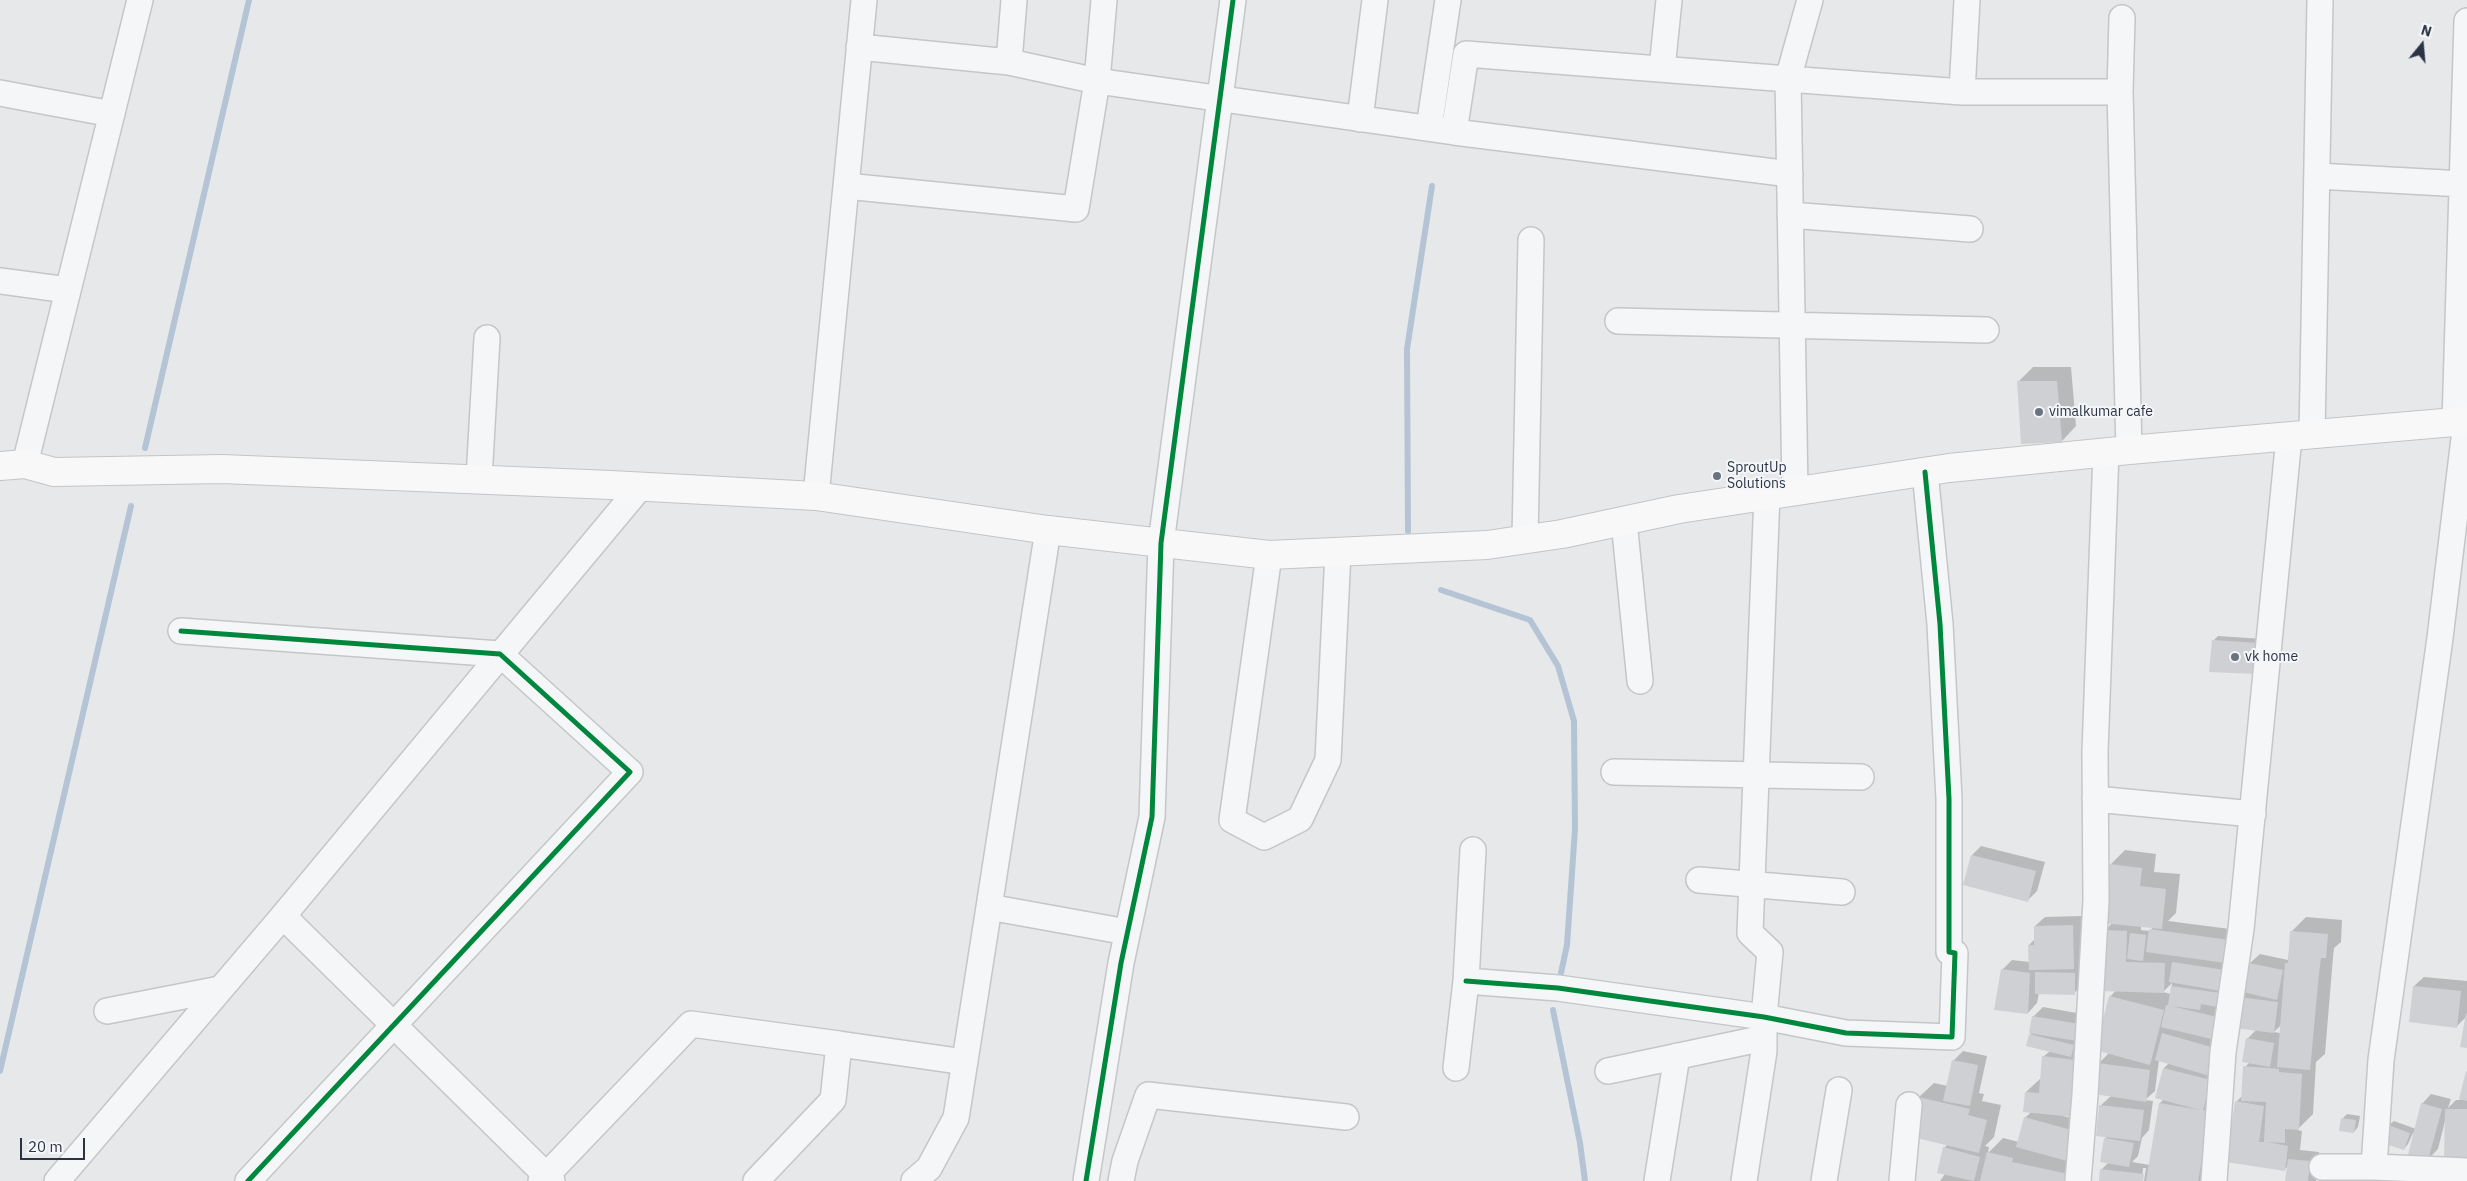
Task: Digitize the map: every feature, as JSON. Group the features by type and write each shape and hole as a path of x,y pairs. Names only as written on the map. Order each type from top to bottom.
{"main road":[{"path":"12,465 54,472 222,469 641,486 816,496 1048,530 1269,555 1487,545 1767,494 1925,472 2117,451 2463,422"}],"street":[{"path":"12,465 68,290 140,0"},
{"path":"816,496 864,0"},
{"path":"1009,62 1014,0"},
{"path":"846,186 1076,208 1097,81 1104,0"},
{"path":"1086,1181 1128,932 1152,817 1161,543 1233,0"},
{"path":"1360,119 1375,0"},
{"path":"1429,128 1448,0"},
{"path":"1662,69 1669,0"},
{"path":"1794,490 1788,79 1810,0"},
{"path":"1962,92 1967,0"},
{"path":"2214,1181 2224,1052 2241,929 2253,814 2300,436 2317,176 2320,0"},
{"path":"2078,1181 2086,1095 2096,900 2095,799 2117,451 2122,18"},
{"path":"2374,1167 2381,1060 2437,657 2463,422 2463,184 2467,21"},
{"path":"859,47 1009,62 1097,81 1220,100 1454,132 1790,174"},
{"path":"1454,132 1466,54 1962,92 2120,92"},
{"path":"0,93 112,114"},
{"path":"2317,176 2463,184"},
{"path":"1790,215 1970,229"},
{"path":"1525,539 1530,240"},
{"path":"0,281 68,290"},
{"path":"1618,321 1986,330"},
{"path":"479,479 487,338"},
{"path":"1466,981 1558,988 1764,1027 1952,1038 1955,953 1949,952 1948,790 1940,624 1925,472"},
{"path":"57,1181 282,916 641,486"},
{"path":"1744,1181 1760,1088 1770,952 1750,933 1767,494"},
{"path":"1624,521 1640,681"},
{"path":"928,1177 956,1118 1048,530"},
{"path":"1269,555 1232,820 1264,837 1300,819 1328,760 1338,552"},
{"path":"180,631 500,654 630,772 248,1181"},
{"path":"1614,772 1861,777"},
{"path":"2095,799 2253,814"},
{"path":"1456,1068 1466,981 1473,850"},
{"path":"1699,880 1842,892"},
{"path":"989,907 1128,932"},
{"path":"282,916 547,1179 691,1024 965,1062"},
{"path":"107,1011 220,989"},
{"path":"1608,1071 1678,1056 1764,1027"},
{"path":"756,1181 833,1100 839,1044"},
{"path":"1657,1181 1678,1056"},
{"path":"1824,1181 1838,1090"},
{"path":"1121,1181 1125,1160 1148,1094 1346,1117"},
{"path":"1902,1181 1909,1105"},
{"path":"2322,1167 2467,1171"}],"building":[{"name":"vimalkumar cafe","path":"2017,381 2057,381 2062,442 2021,444"},
{"name":"vk home","path":"2212,640 2260,643 2257,674 2209,672"},
{"path":"1971,855 2036,871 2028,902 1963,885"},
{"path":"2109,864 2142,868 2140,886 2166,889 2162,929 2102,923"},
{"path":"2073,925 2074,969 2029,970 2028,945 2034,945 2034,926"},
{"path":"2149,929 2229,940 2226,963 2146,952"},
{"path":"2103,930 2127,931 2126,962 2165,963 2164,993 2101,991"},
{"path":"2290,931 2328,934 2326,958 2321,958 2319,973 2310,1070 2277,1067 2285,963 2288,963"},
{"path":"2130,933 2146,935 2143,961 2127,959"},
{"path":"2172,962 2224,970 2221,991 2169,982"},
{"path":"2249,963 2283,970 2277,1000 2243,992"},
{"path":"2001,969 2030,973 2028,1014 1994,1010"},
{"path":"2035,972 2075,973 2075,995 2035,994"},
{"path":"2171,986 2220,993 2218,1007 2201,1004 2200,1010 2171,1006 2221,1018 2216,1040 2161,1027 2166,1005 2168,1005"},
{"path":"2413,986 2461,991 2457,1028 2409,1022"},
{"path":"2109,996 2164,1010 2150,1065 2095,1050"},
{"path":"2238,997 2278,1002 2274,1033 2235,1028"},
{"path":"2467,1014 2467,1048 2460,1047"},
{"path":"2032,1016 2079,1024 2077,1041 2029,1033"},
{"path":"2162,1033 2218,1049 2210,1076 2155,1060"},
{"path":"2029,1034 2074,1045 2071,1057 2026,1046"},
{"path":"2246,1038 2274,1043 2270,1067 2242,1062"},
{"path":"2042,1056 2084,1061 2074,1117 2023,1112 2025,1092 2039,1093"},
{"path":"1952,1060 1978,1065 1970,1106 1943,1101"},
{"path":"2098,1063 2150,1070 2146,1102 2094,1094"},
{"path":"2243,1066 2279,1069 2279,1072 2302,1074 2299,1130 2285,1129 2285,1143 2267,1142 2288,1146 2285,1171 2226,1162 2235,1101 2264,1106 2259,1142 2264,1142 2266,1102 2241,1101"},
{"path":"2163,1068 2211,1080 2203,1110 2210,1112 2198,1181 2146,1181 2159,1103 2200,1110 2155,1098"},
{"path":"2467,1072 2467,1101 2459,1099"},
{"path":"1918,1097 1970,1109 1968,1115 1987,1120 1979,1153 1908,1136"},
{"path":"2421,1103 2442,1109 2428,1160 2408,1155"},
{"path":"2099,1105 2144,1110 2140,1141 2096,1136"},
{"path":"2445,1109 2467,1109 2467,1160 2444,1159"},
{"path":"2024,1117 2075,1131 2067,1161 2016,1147"},
{"path":"2341,1118 2356,1120 2354,1133 2339,1131"},
{"path":"2388,1125 2410,1133 2404,1150 2382,1143"},
{"path":"2104,1138 2134,1143 2129,1167 2100,1162"},
{"path":"1943,1147 1980,1157 1974,1181 1937,1173"},
{"path":"1987,1152 2013,1158 2012,1162 2073,1175 2072,1181 1980,1181"},
{"path":"2288,1159 2310,1161 2308,1181 2285,1181"},
{"path":"2100,1169 2144,1174 2143,1181 2099,1181"}],"waterway":[{"path":"145,448 249,0"},
{"path":"1408,531 1407,349 1432,186"},
{"path":"0,1071 131,506"},
{"path":"1441,590 1530,620 1558,666 1574,721 1575,829 1567,945 1561,973"},
{"path":"1553,1010 1580,1143 1585,1181"}],"cycle path":[{"path":"1086,1181 1121,963 1152,817 1161,543 1233,0"},
{"path":"1466,981 1558,988 1764,1017 1846,1033 1952,1037 1955,953 1949,952 1949,799 1940,624 1925,472"},
{"path":"181,631 500,654 630,772 248,1181"}],"place":[{"name":"vimalkumar cafe","path":"2039,412"},
{"name":"SproutUp Solutions","path":"1717,476"},
{"name":"vk home","path":"2235,657"}]}
